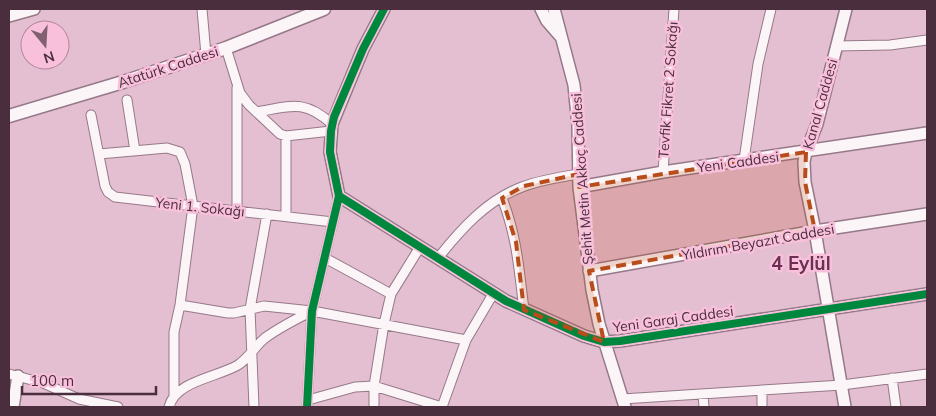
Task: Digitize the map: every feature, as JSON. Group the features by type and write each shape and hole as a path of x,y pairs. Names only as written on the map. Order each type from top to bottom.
{"main road":[{"name":"Atatürk Caddesi","path":"9,116 206,55 324,9"}],"street":[{"path":"9,16 34,9"},
{"path":"202,9 206,55"},
{"path":"384,9 363,49 331,127 330,152 338,196 312,311 307,404 355,387 374,386 442,407 466,340 493,294"},
{"name":"Şehit Metin Akkoç Caddesi","path":"541,9 547,21 561,37"},
{"name":"Şehit Metin Akkoç Caddesi","path":"554,9 574,85 578,126 579,187 589,271 599,324 623,403"},
{"name":"Tevfik Fikret 2 Sokağı","path":"663,172 674,9"},
{"path":"744,160 758,64 771,9"},
{"name":"Kanal Caddesi","path":"846,9 815,132 806,152 804,162 805,182 846,407"},
{"path":"836,46 890,45 927,40"},
{"path":"226,48 237,86 243,99 276,132 286,136 331,127"},
{"path":"237,86 237,211"},
{"path":"127,100 135,151"},
{"path":"257,112 289,107 308,108 315,110 331,127"},
{"path":"91,115 99,154 167,148 180,152 185,164 193,206 180,305 174,332 174,396 169,407"},
{"name":"Yeni Caddesi","path":"579,187 663,172 927,133"},
{"path":"286,136 286,216"},
{"name":"Yeni 1. Sokağı","path":"99,154 105,186 111,195 115,197 333,222"},
{"path":"438,258 463,227 502,198 524,186 579,174"},
{"name":"Yeni Garaj Caddesi","path":"338,196 493,294 524,310 584,336 604,342 927,294"},
{"path":"502,198 516,242 524,310"},
{"path":"254,407 250,309 267,214"},
{"name":"Yıldırım Beyazıt Caddesi","path":"589,271 927,214"},
{"path":"374,407 374,386 391,294 420,247"},
{"path":"325,258 391,294"},
{"path":"180,305 228,313 264,306 312,311 466,340"},
{"path":"174,396 186,387 236,366 270,334 312,311"},
{"path":"623,403 762,390 842,385 927,374"},
{"path":"14,406 14,375 43,383 79,399 118,407"},
{"path":"892,378 896,407"},
{"path":"762,390 762,407"},
{"path":"703,395 704,407"}],"highlighted area":[{"path":"806,152 805,182 815,231 589,271 604,342 524,310 516,242 502,198 524,186 579,174 579,187"}],"cycle path":[{"path":"307,407 312,311 339,196 330,152 331,131 334,117 363,49 384,9"},
{"path":"339,196 506,301 584,336 604,342 927,294"}],"district":[{"name":"4 Eylül","path":"801,263"}]}
